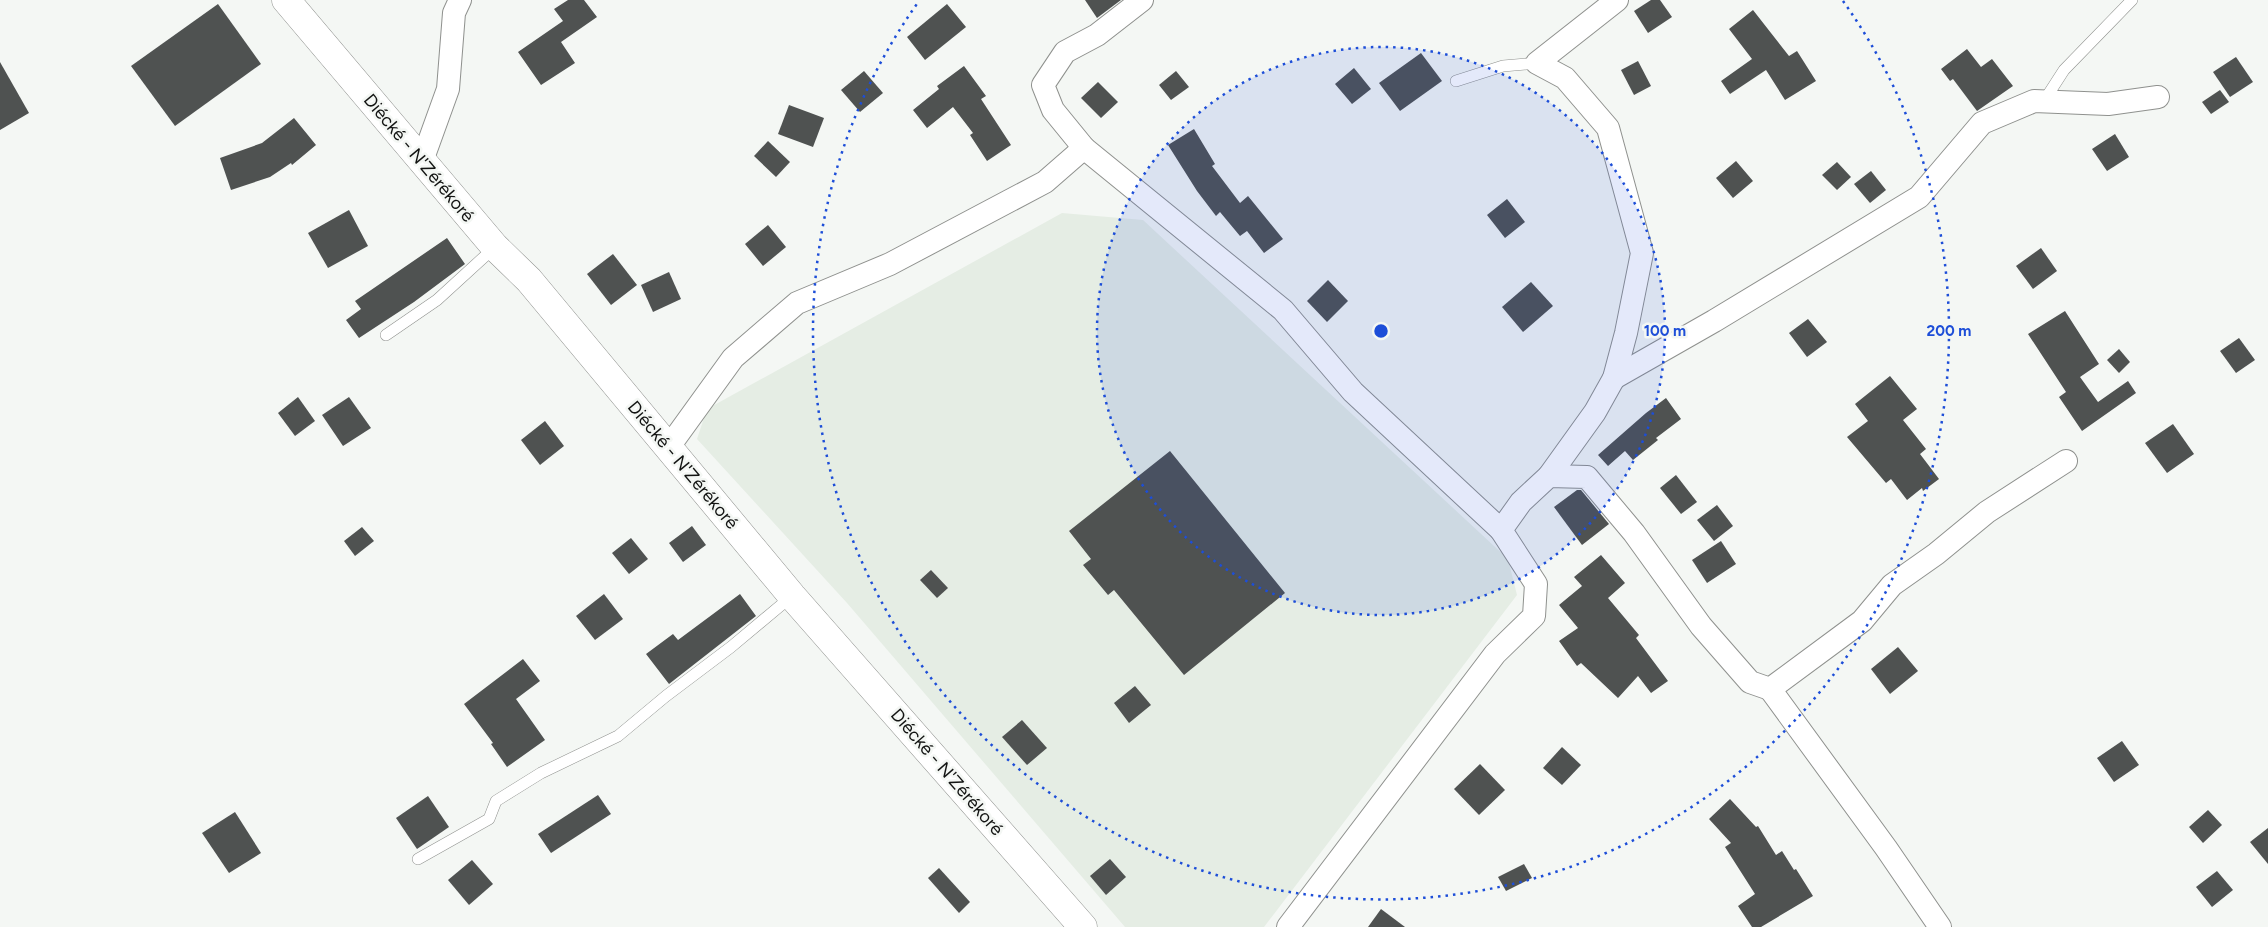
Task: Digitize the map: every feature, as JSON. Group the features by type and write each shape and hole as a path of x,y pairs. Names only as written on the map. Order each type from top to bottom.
{"highway":[{"name":"Diécké - N'Zérékoré","path":"286,0 495,247 530,280 792,596 1083,927"}],"street":[{"path":"422,161 448,89 454,13 460,0"},
{"path":"1142,0 1097,35 1065,52 1043,85 1053,110 1084,148 1283,310 1353,392 1501,530 1536,584 1534,616 1495,654 1288,927"},
{"path":"1501,530 1521,502 1549,476 1595,412 1614,378 1626,333 1642,253 1608,128 1566,78 1536,63 1617,0"},
{"path":"1614,378 1714,321 1920,197 1982,123 2034,101 2108,104 2158,97"},
{"path":"668,448 733,358 798,303 890,264 1045,182 1084,148"},
{"path":"1770,689 1862,621 1892,585 1936,554 1987,512 2066,461"},
{"path":"1549,476 1588,477 1634,533 1701,626 1750,682 1770,689 1886,848 1940,927"}],"lane":[{"path":"2044,101 2064,70 2132,0"},
{"path":"1456,81 1503,66 1536,63"},
{"path":"386,335 437,300 495,247"},
{"path":"418,859 489,819 496,801 541,774 618,736 792,596"}],"shaded area":[{"path":"1062,213 1143,220 1508,559 1517,595 1264,927 1125,927 847,603 697,439 707,409"}],"building":[{"path":"568,0 584,0 597,17 561,42 575,63 541,85 518,52 563,21 554,9"},
{"path":"1085,0 1121,0 1097,18"},
{"path":"1651,0 1660,0 1672,17 1648,33 1634,11"},
{"path":"218,4 261,64 175,126 131,66"},
{"path":"947,4 966,27 925,60 907,37"},
{"path":"1753,10 1789,56 1797,51 1816,81 1785,100 1766,70 1730,94 1721,81 1752,59 1729,29"},
{"path":"1967,49 1981,67 1992,59 2013,86 1977,111 1953,79 1950,81 1941,69"},
{"path":"1421,53 1442,81 1400,111 1379,83"},
{"path":"2236,57 2253,82 2230,97 2213,72"},
{"path":"1638,61 1651,86 1634,95 1621,70"},
{"path":"0,62 29,113 0,130"},
{"path":"964,66 986,96 981,99 1011,145 987,161 970,135 973,133 953,107 927,128 913,110 939,89 937,86"},
{"path":"1354,68 1371,89 1352,104 1335,84"},
{"path":"864,71 883,93 860,112 841,90"},
{"path":"1176,71 1189,87 1171,100 1159,85"},
{"path":"1098,82 1118,102 1101,118 1081,98"},
{"path":"2220,90 2229,102 2211,114 2202,102"},
{"path":"789,105 824,118 813,147 778,134"},
{"path":"294,118 316,145 292,165 291,163 270,177 231,190 220,158 262,143"},
{"path":"1194,129 1215,164 1212,166 1240,203 1248,196 1283,239 1264,253 1247,231 1240,236 1220,212 1216,216 1197,191 1168,145"},
{"path":"2115,134 2129,157 2107,171 2092,149"},
{"path":"768,141 790,162 776,177 754,156"},
{"path":"1736,161 1753,181 1733,198 1716,178"},
{"path":"1837,162 1851,177 1837,190 1822,175"},
{"path":"1871,171 1886,190 1870,203 1854,184"},
{"path":"1507,199 1525,222 1505,238 1487,215"},
{"path":"349,210 368,246 328,268 308,233"},
{"path":"768,225 786,247 763,266 745,244"},
{"path":"447,238 465,264 414,302 359,338 346,320 361,309 355,301"},
{"path":"2041,248 2057,271 2033,289 2016,266"},
{"path":"613,254 637,285 611,305 587,274"},
{"path":"669,272 681,299 653,312 641,285"},
{"path":"1328,280 1348,301 1327,322 1307,301"},
{"path":"1531,282 1553,306 1523,332 1502,307"},
{"path":"2065,311 2099,364 2080,377 2098,402 2128,381 2136,393 2082,431 2059,397 2066,392 2028,334"},
{"path":"1808,319 1827,342 1807,357 1789,333"},
{"path":"2239,338 2255,360 2236,373 2220,351"},
{"path":"2119,349 2130,362 2119,373 2107,360"},
{"path":"1890,376 1917,409 1903,420 1926,449 1920,454 1939,479 1923,491 1922,488 1907,500 1891,479 1886,483 1847,437 1868,421 1855,404"},
{"path":"298,397 315,421 295,436 278,413"},
{"path":"349,397 371,428 343,446 322,415"},
{"path":"1666,398 1681,419 1656,438 1658,440 1633,460 1625,451 1608,466 1598,455"},
{"path":"545,421 564,446 540,465 521,440"},
{"path":"2173,424 2194,454 2167,473 2145,443"},
{"path":"1170,451 1285,593 1184,675 1114,590 1108,595 1083,565 1091,559 1069,531"},
{"path":"1676,475 1697,502 1681,514 1660,488"},
{"path":"1577,490 1581,490 1609,524 1582,545 1554,507"},
{"path":"1717,505 1733,526 1714,541 1697,520"},
{"path":"692,526 706,545 683,562 669,543"},
{"path":"362,527 374,541 355,556 344,541"},
{"path":"631,538 648,559 629,574 612,553"},
{"path":"1721,541 1736,564 1707,583 1692,560"},
{"path":"1601,555 1625,583 1608,598 1639,635 1636,638 1668,681 1651,693 1638,676 1618,698 1581,663 1577,666 1559,641 1578,628 1559,605 1582,586 1574,577"},
{"path":"931,570 948,588 937,598 920,580"},
{"path":"604,594 623,619 595,640 576,616"},
{"path":"740,594 756,616 669,684 646,654 673,634 678,640"},
{"path":"1898,647 1918,671 1890,694 1871,669"},
{"path":"523,659 540,681 516,699 545,740 507,767 491,744 493,743 464,704"},
{"path":"1135,686 1151,705 1129,723 1114,703"},
{"path":"1022,720 1047,748 1027,765 1002,737"},
{"path":"2122,741 2139,765 2114,782 2097,758"},
{"path":"1562,747 1581,765 1562,785 1543,768"},
{"path":"1480,764 1505,790 1479,815 1454,789"},
{"path":"598,795 611,814 551,853 538,834"},
{"path":"428,796 449,827 417,849 396,818"},
{"path":"1730,799 1756,827 1758,826 1776,855 1782,851 1813,896 1761,927 1752,927 1738,906 1755,894 1725,847 1731,843 1709,819"},
{"path":"2208,810 2222,825 2203,843 2189,827"},
{"path":"235,812 261,853 229,873 202,833"},
{"path":"2268,828 2268,864 2250,842"},
{"path":"1110,859 1126,877 1106,895 1090,876"},
{"path":"472,860 493,884 469,905 448,880"},
{"path":"1524,864 1532,878 1506,891 1498,877"},
{"path":"939,868 970,902 959,913 928,878"},
{"path":"2217,871 2233,890 2212,907 2196,887"},
{"path":"1381,909 1405,927 1368,927"}]}
